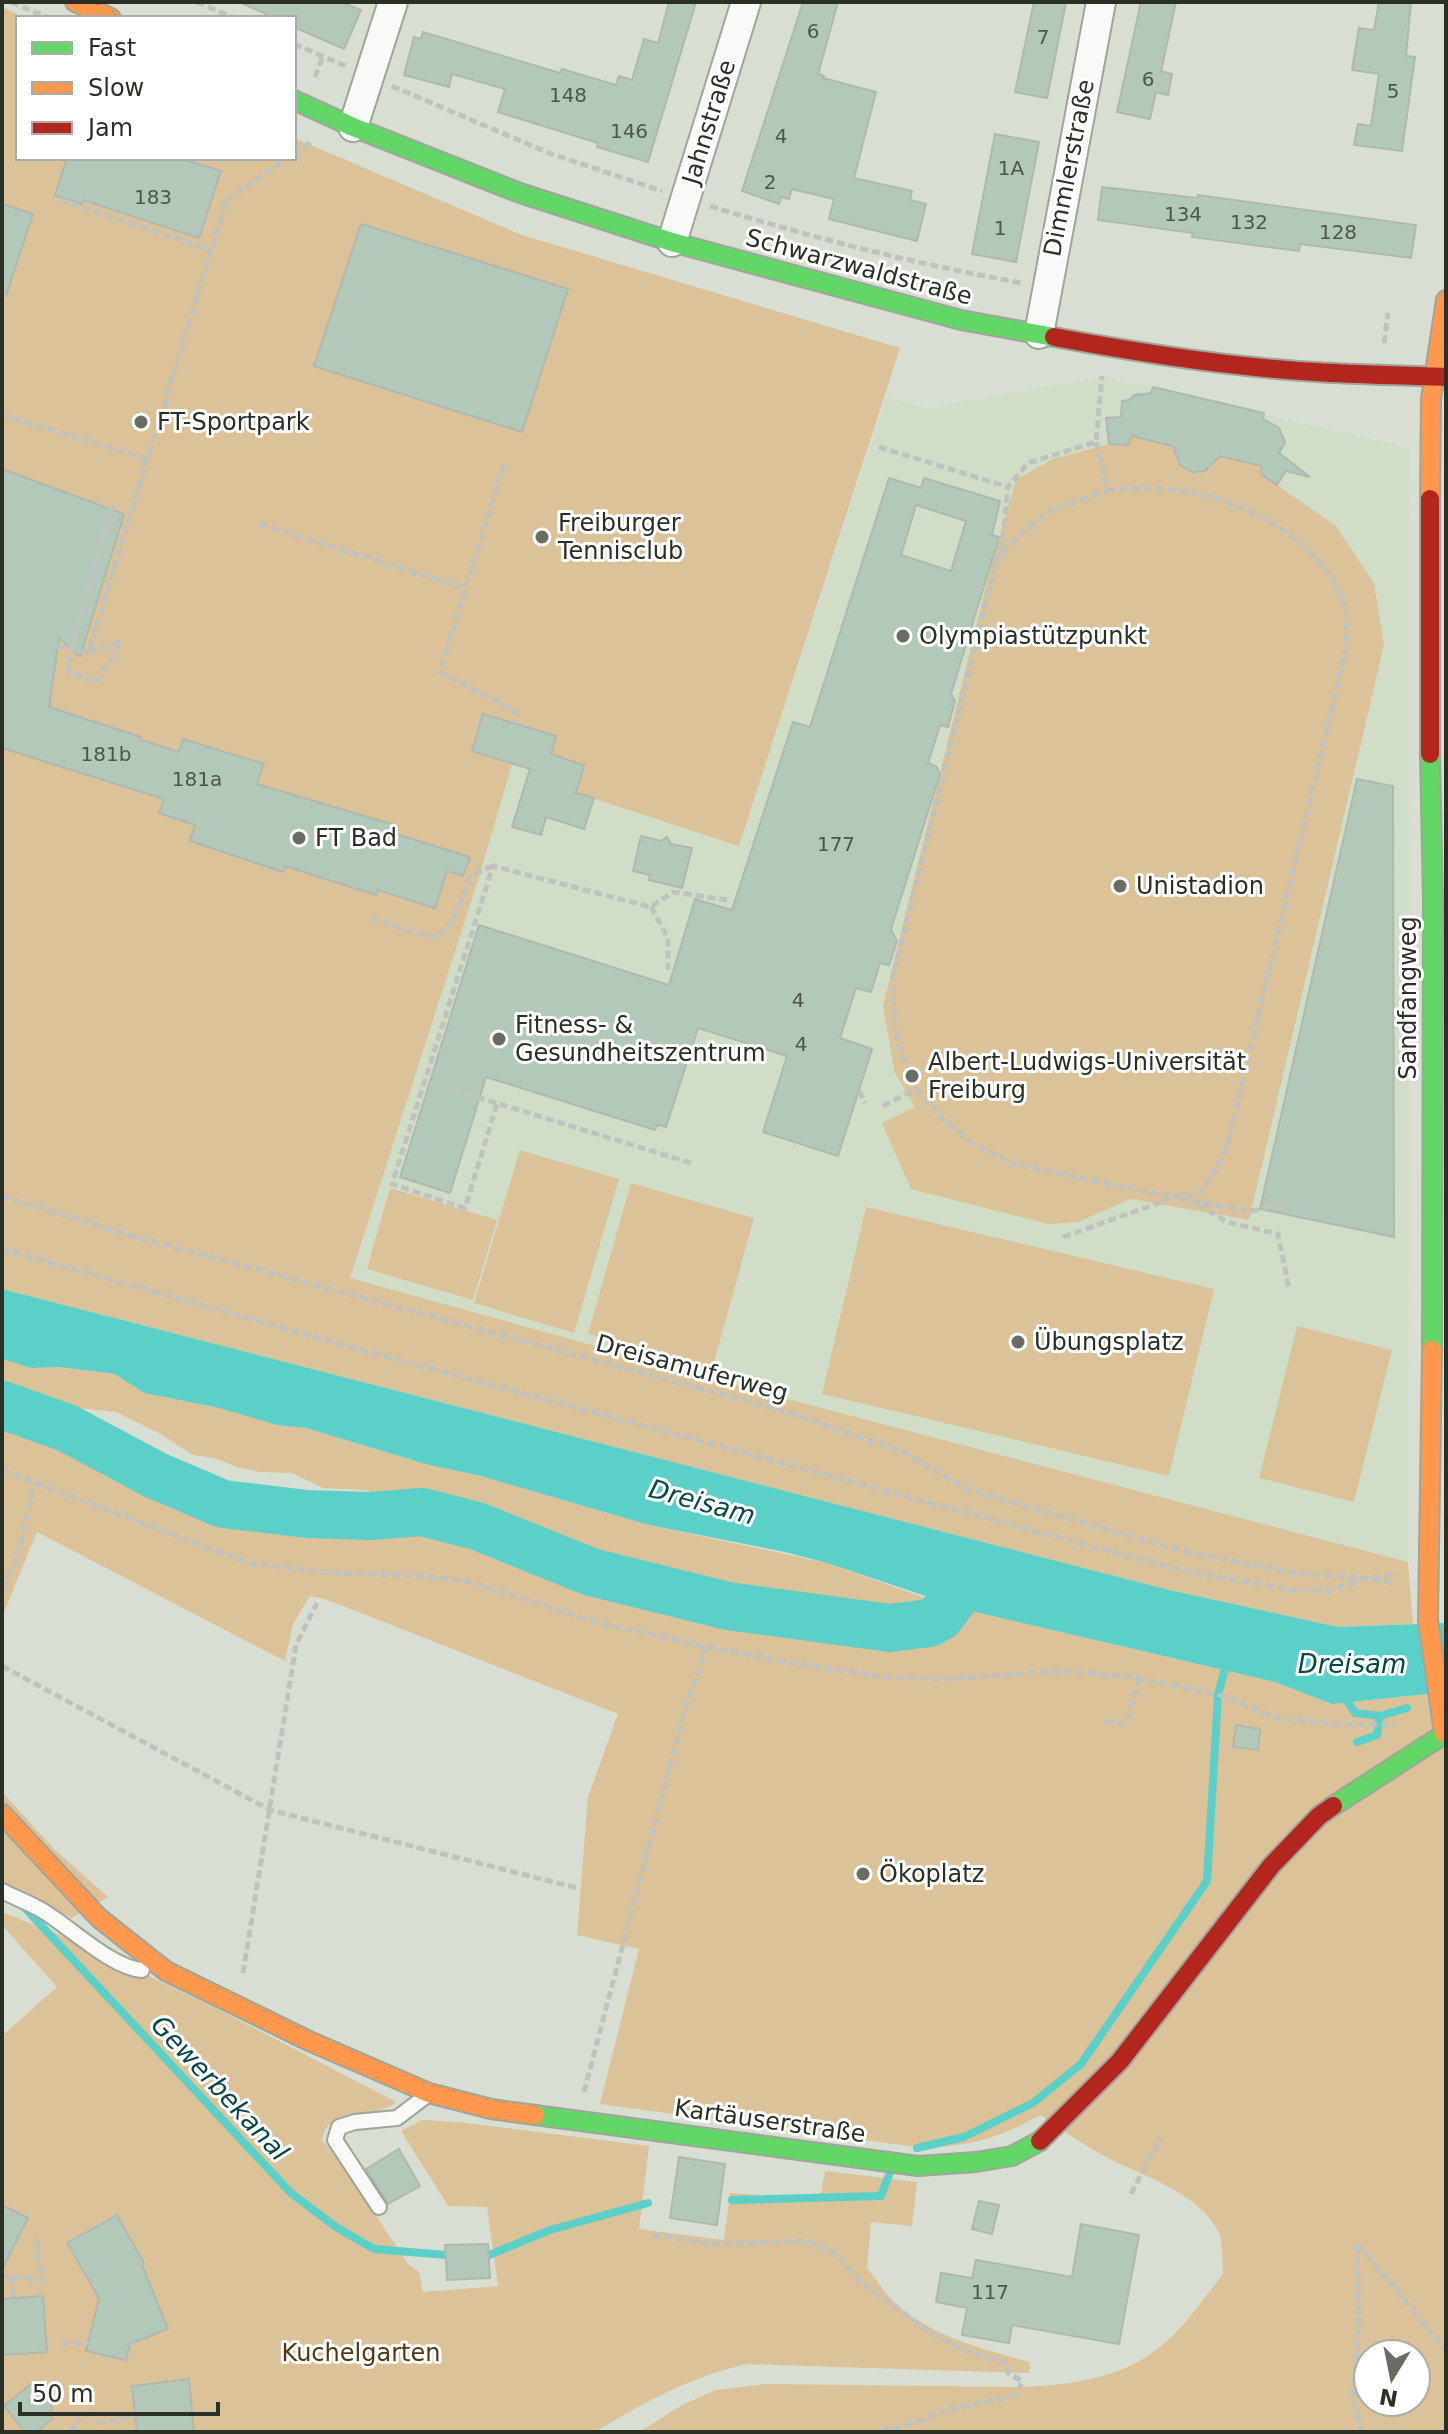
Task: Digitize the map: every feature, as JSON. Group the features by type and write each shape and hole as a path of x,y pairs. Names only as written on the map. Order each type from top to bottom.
{"street":[{"path":"75,2 106,16"},
{"path":"353,127 393,2"},
{"name":"Jahnstraße","path":"672,242 746,2"},
{"name":"Dimmlerstraße","path":"1039,334 1101,2"},
{"name":"Schwarzwaldstraße","path":"296,101 353,127 520,193 672,242 961,320 1108,347 1315,372 1441,377"},
{"path":"1441,377 1446,300"},
{"name":"Sandfangweg","path":"1441,377 1431,399 1428,681 1439,993 1428,1620 1445,1733"},
{"name":"Kartäuserstraße","path":"2,1814 99,1918 166,1971 309,2041 429,2093 491,2109 918,2166 1012,2156 1042,2140 1120,2061 1271,1866 1319,1816 1445,1733"}],"lane":[{"path":"2,1891 42,1911 112,1958 135,1969 166,1971"},
{"path":"379,2207 335,2140 339,2127 355,2122 397,2118 429,2093"}],"path":[{"path":"11,2 43,16"},
{"path":"197,2 229,16"},
{"path":"296,153 318,137"},
{"path":"89,652 226,201 285,160"},
{"path":"60,200 211,250"},
{"path":"1108,347 1096,442 1109,490"},
{"path":"2,415 147,459"},
{"path":"1096,442 1028,463 1008,487 1003,536 893,976 894,1018 901,1054 916,1089 945,1121 974,1144 1014,1164 1251,1211 1281,1204"},
{"path":"879,447 1008,487"},
{"path":"504,464 440,672 517,712 514,723"},
{"path":"994,564 1021,534 1053,510 1109,490 1146,487 1190,492 1227,502 1264,519 1298,542 1325,568 1342,597 1347,623 1346,650 1226,1151 1202,1193 1173,1197 1063,1237"},
{"path":"57,647 71,649 89,652 121,642 97,682 68,672 71,649 113,505"},
{"path":"260,524 465,588"},
{"path":"493,866 392,1184 465,1208 497,1104"},
{"path":"371,919 435,938 452,923 470,877 493,866 651,907 668,938 668,970"},
{"path":"651,907 673,892 727,900"},
{"path":"883,1106 916,1089"},
{"path":"454,1090 691,1163"},
{"path":"859,1091 865,1103"},
{"name":"Dreisamuferweg","path":"2,1196 129,1235 788,1412 903,1452 969,1490 1183,1551 1302,1574 1367,1578 1328,1591 1291,1590 1180,1570 351,1347 2,1249"},
{"path":"1193,1201 1227,1222 1278,1234 1289,1289"},
{"path":"2,1470 248,1563 332,1573 412,1575 467,1581 592,1621 706,1647 884,1677 945,1679 1067,1671 1140,1678 1223,1696 1276,1718 1391,1725"},
{"path":"2,1588 17,1557 35,1483"},
{"path":"234,2005 241,1988 296,1645 317,1603"},
{"path":"578,2120 680,1728 706,1647"},
{"path":"2,1666 270,1810 577,1888"},
{"path":"1106,1721 1126,1724 1140,1678"},
{"path":"1131,2194 1161,2137"},
{"path":"2,2276 42,2280 36,2235"},
{"path":"653,2235 711,2244 808,2241 836,2254 858,2280 934,2335 961,2349 1005,2363 1008,2373 1022,2381 1017,2394 1009,2397 946,2410 879,2432"},
{"path":"1362,2432 1353,2399 1359,2325 1357,2243 1446,2350"},
{"path":"12,2277 13,2298"},
{"path":"62,2343 88,2343"},
{"path":"75,2432 72,2424 92,2410"},
{"path":"98,2423 136,2416"}],"shaded area":[{"name":"Albert-Ludwigs-Universität Freiburg","path":"1102,377 1409,448 1408,1562 791,1400 349,1278 480,874 512,764 536,771 576,793 739,846 886,397 929,408"}],"green space":[{"path":"2,7 22,16 16,16 16,160 296,160 296,139 522,235 900,348 739,846 576,793 536,771 512,764 480,874 350,1278 791,1400 1408,1562 1413,1624 1338,1627 1165,1589 2,1289"},
{"name":"Unistadion","path":"1132,436 1175,446 1181,465 1191,471 1211,468 1217,456 1262,466 1261,474 1336,526 1374,583 1384,645 1249,1220 1131,1199 1078,1222 1048,1224 911,1189 882,1123 915,1107 895,1073 883,1006 990,569 1016,480 1053,459 1109,444 1128,445"},
{"path":"520,1150 619,1179 574,1333 474,1303"},
{"path":"631,1183 754,1218 712,1369 588,1334"},
{"path":"390,1188 497,1220 473,1300 367,1269"},
{"name":"Übungsplatz","path":"866,1207 1214,1289 1169,1476 822,1394"},
{"path":"1297,1326 1392,1350 1354,1502 1259,1478"},
{"path":"2,1359 31,1368 60,1367 115,1374 144,1393 219,1408 277,1425 306,1428 649,1525 827,1563 928,1599 926,1616 880,1623 824,1614 805,1607 763,1603 594,1556 551,1541 543,1532 518,1519 487,1509 398,1500 364,1490 323,1488 292,1473 259,1472 193,1455 159,1433 116,1412 59,1406 2,1393"},
{"path":"2,1416 59,1436 168,1492 225,1515 289,1526 328,1528 371,1524 402,1529 722,1619 752,1619 777,1626 885,1640 929,1633 949,1626 967,1610 1275,1682 1332,1704 1446,1692 1446,2432 639,2432 684,2404 716,2390 766,2384 1021,2387 1079,2381 1117,2371 1151,2354 1175,2334 1223,2274 1220,2235 1209,2218 1186,2197 1096,2152 1041,2115 984,2139 923,2148 600,2104 639,1949 577,1935 588,1797 618,1714 325,1599 310,1596 293,1624 285,1661 37,1532 2,1617"},
{"path":"2,1792 54,1849 108,1897 72,1918 2,1883"},
{"name":"Kuchelgarten","path":"2,1912 73,1940 216,2008 396,2102 387,2108 333,2122 322,2140 344,2167 408,2264 419,2272 423,2292 498,2286 487,2207 448,2206 401,2131 422,2120 458,2122 649,2146 639,2229 724,2240 730,2193 820,2199 825,2171 917,2182 912,2226 871,2222 867,2268 883,2290 909,2314 958,2340 1030,2362 1029,2373 747,2364 705,2376 668,2392 595,2432 2,2432 2,2036 57,1987 2,1925"}],"water":[{"name":"Dreisam","path":"2,1289 1165,1589 1338,1627 1446,1623 1446,1692 1332,1704 1275,1682 967,1610 785,1552 649,1525 306,1428 277,1425 219,1408 144,1393 115,1374 60,1367 31,1368 2,1359"}],"building":[{"path":"239,2 341,2 361,10 344,49 296,28 296,16 270,16"},
{"path":"669,2 696,2 648,162 498,112 505,89 452,74 449,87 404,75 414,37 421,39 423,32 560,73 562,69 616,85 619,76 632,80 644,39 658,43"},
{"path":"803,2 838,2 818,74 876,92 854,178 912,191 910,200 926,204 917,241 829,219 834,199 792,189 789,199 781,197 779,204 742,191"},
{"path":"1034,2 1066,2 1047,98 1015,92"},
{"path":"1141,2 1176,2 1161,71 1172,74 1168,95 1156,92 1150,119 1117,112"},
{"path":"1379,2 1411,2 1406,56 1415,57 1402,151 1354,145 1358,124 1371,126 1379,74 1352,70 1359,28 1374,30"},
{"path":"995,134 1039,142 1016,262 972,254"},
{"path":"66,160 185,160 221,171 199,238 83,200 82,204 55,195"},
{"path":"1102,187 1197,198 1198,195 1416,225 1411,258 1300,244 1299,251 1192,237 1193,233 1098,220"},
{"path":"2,204 33,214 6,296 2,295"},
{"path":"361,224 568,289 522,432 314,366"},
{"path":"1153,387 1264,413 1263,419 1279,428 1285,442 1279,453 1310,477 1286,471 1277,485 1261,474 1262,466 1220,456 1205,471 1192,472 1180,465 1173,446 1132,436 1128,445 1109,444 1106,418 1121,417 1122,401 1134,395 1151,393"},
{"path":"2,469 124,514 80,657 59,638 49,707 179,752 183,739 264,764 257,784 398,826 396,834 470,857 463,876 447,871 435,908 378,890 376,895 285,866 283,872 190,841 195,825 159,813 164,799 2,748"},
{"path":"889,478 921,488 924,478 1000,501 992,535 999,537 951,694 955,701 948,727 940,725 928,763 936,766 940,774 891,929 897,941 889,965 880,963 871,992 856,988 840,1038 872,1049 838,1156 763,1132 787,1056 698,1028 666,1127 657,1125 655,1130 486,1077 450,1193 400,1177 479,925 669,985 695,899 732,910 793,722 810,727","holes":["916,505 966,521 951,571 901,555"]},
{"path":"483,714 556,736 551,754 584,765 576,793 594,798 584,829 546,817 541,835 512,827 530,769 472,751"},
{"path":"1357,779 1393,786 1394,1237 1260,1209"},
{"path":"641,836 661,841 667,837 671,844 692,848 682,888 649,880 650,875 633,871"},
{"path":"1236,1725 1260,1729 1258,1750 1233,1747"},
{"path":"399,2149 420,2186 388,2204 366,2169"},
{"path":"679,2157 725,2164 717,2225 670,2218"},
{"path":"979,2201 999,2205 992,2234 972,2229"},
{"path":"2,2205 28,2218 2,2270"},
{"path":"117,2215 144,2263 142,2265 168,2329 130,2344 126,2360 86,2351 99,2298 67,2243"},
{"path":"1081,2224 1139,2235 1119,2344 1012,2325 1009,2343 962,2335 967,2308 936,2302 941,2273 972,2278 976,2260 1072,2277"},
{"path":"488,2244 490,2278 447,2280 445,2245"},
{"path":"43,2296 47,2352 2,2355 2,2299"},
{"path":"189,2379 194,2432 137,2432 132,2386"},
{"path":"35,2381 51,2400 52,2419 37,2432 25,2432 4,2406"}],"waterway":[{"path":"2,1405 67,1428 155,1475 223,1504 307,1514 371,1516 422,1512 477,1526 591,1572 728,1606 890,1628 929,1623 940,1617 973,1573"},
{"path":"917,2148 964,2137 1033,2103 1081,2064 1207,1881 1218,1695 1227,1661"},
{"path":"1344,1696 1355,1713 1380,1716 1407,1708"},
{"path":"1357,1742 1377,1735 1380,1716"},
{"name":"Gewerbekanal","path":"22,1905 291,2193 336,2227 374,2249 446,2255"},
{"path":"732,2200 881,2196 890,2172"},
{"name":"Gewerbekanal","path":"489,2255 550,2230 648,2203"}],"traffic: fast":[{"path":"296,101 353,127 520,193 672,242 961,320 1054,337"},
{"path":"1430,754 1433,901 1432,1350"},
{"path":"1333,1806 1446,1733"},
{"path":"535,2115 918,2166 1012,2156 1040,2141"}],"traffic: slow":[{"path":"75,2 106,16"},
{"path":"1430,499 1431,399 1446,300"},
{"path":"1432,1350 1428,1620 1444,1733"},
{"path":"2,1814 99,1918 166,1971 309,2041 429,2093 491,2109 535,2115"}],"traffic: jam":[{"path":"1054,337 1250,367 1446,377"},
{"path":"1430,499 1430,754"},
{"path":"1040,2141 1120,2061 1271,1866 1319,1816 1333,1806"}],"place":[{"name":"FT-Sportpark","path":"141,422"},
{"name":"Freiburger Tennisclub","path":"542,537"},
{"name":"Olympiastützpunkt","path":"903,636"},
{"name":"FT Bad","path":"299,838"},
{"name":"Unistadion","path":"1120,886"},
{"name":"Fitness- & Gesundheitszentrum","path":"499,1039"},
{"name":"Albert-Ludwigs-Universität Freiburg","path":"912,1076"},
{"name":"Übungsplatz","path":"1018,1342"},
{"name":"Ökoplatz","path":"863,1874"}]}
